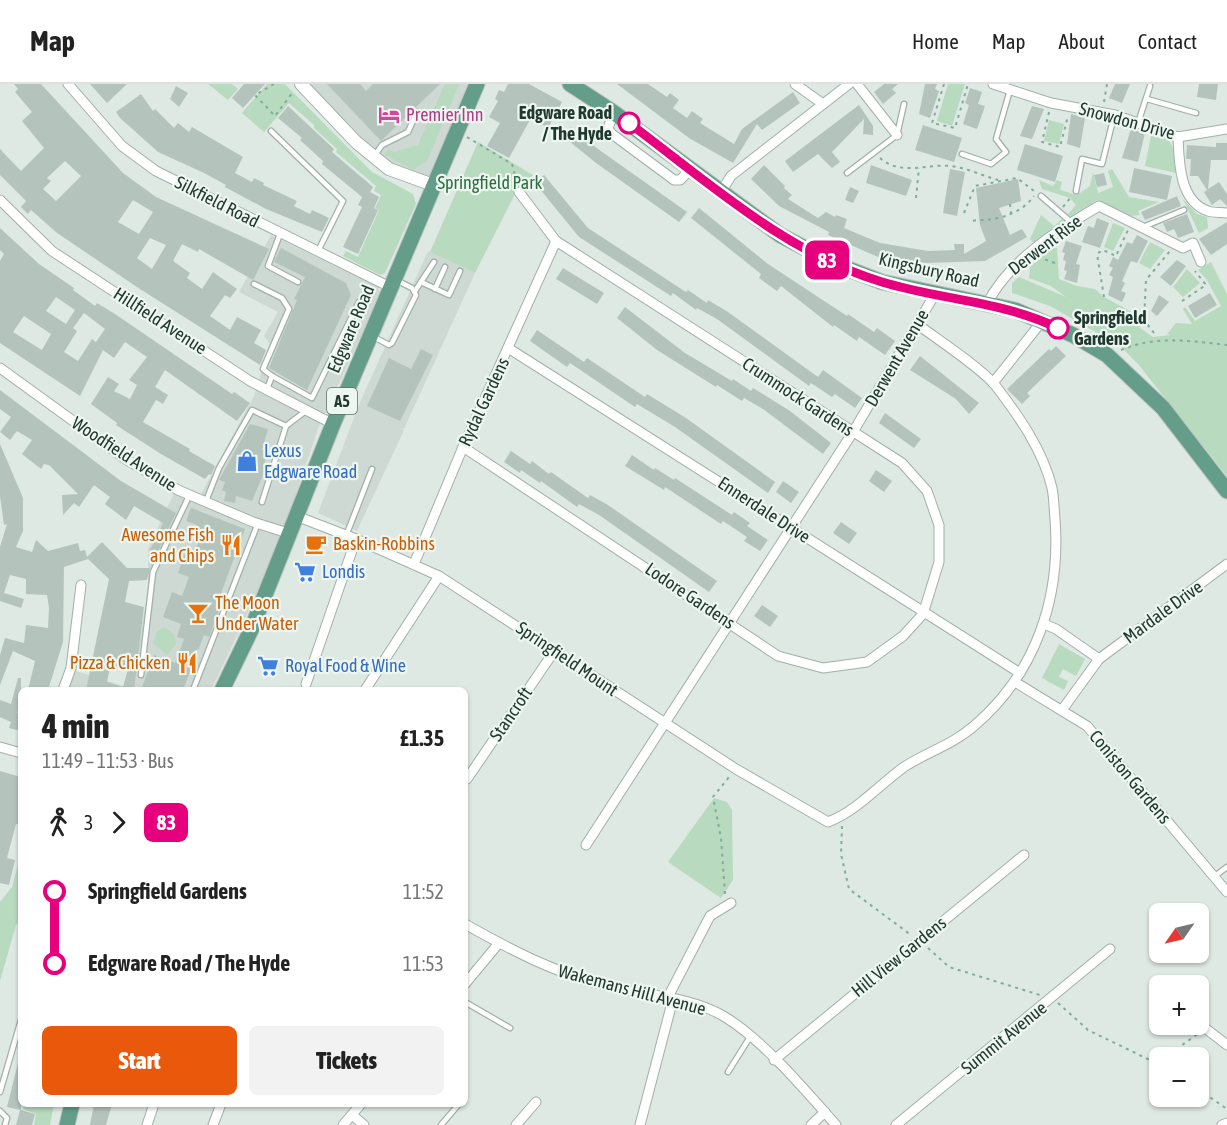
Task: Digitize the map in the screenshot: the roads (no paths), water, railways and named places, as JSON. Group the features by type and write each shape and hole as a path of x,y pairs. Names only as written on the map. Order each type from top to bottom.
{"main road":[{"name":"Edgware Road","path":"223,687 251,630 333,424 477,84"},
{"name":"Kingsbury Road","path":"570,84 613,112 780,235 833,263 882,282 987,304 1043,320 1107,355 1163,408 1227,491"},
{"path":"67,1125 71,1107"}],"street":[{"name":"Silkfield Road","path":"68,84 122,146 156,171 317,252 392,283"},
{"path":"795,84 823,104"},
{"path":"721,192 731,176 849,84"},
{"path":"857,84 897,135"},
{"name":"Snowdon Drive","path":"993,84 1051,103 1114,115 1179,137 1227,129"},
{"path":"302,85 356,142 389,169 433,185"},
{"path":"1179,137 1179,172 1191,199 1208,211 1227,213"},
{"path":"519,192 556,241"},
{"name":"Hillfield Avenue","path":"0,200 52,251 250,381 333,424"},
{"name":"Derwent Rise","path":"987,304 1005,274 1071,222 1099,206 1183,248 1192,243 1201,262"},
{"name":"Rydal Gardens","path":"414,564 463,447 556,241"},
{"name":"Crummock Gardens","path":"556,241 903,464 927,491 939,525 939,562 923,614"},
{"name":"Derwent Avenue","path":"586,845 854,432 934,294"},
{"path":"993,383 1043,320"},
{"path":"916,324 993,383 1028,432 1052,487 1057,550 1054,587 1044,624 1017,678"},
{"name":"Ennerdale Drive","path":"508,348 793,528 1017,678"},
{"name":"Woodfield Avenue","path":"0,368 127,460 190,494 258,524 291,534"},
{"name":"Lodore Gardens","path":"463,447 778,656 823,668 867,662 903,636 923,614"},
{"name":"Springfield Mount","path":"296,516 356,539 439,576 736,770 828,822 842,817 906,766 948,746 974,726 1017,678"},
{"path":"306,684 356,539"},
{"name":"Mardale Drive","path":"1062,710 1099,659 1227,564"},
{"path":"367,687 439,576"},
{"path":"64,687 71,668 81,585"},
{"path":"1044,624 1056,629 1099,659"},
{"name":"Stancroft","path":"468,778 555,650"},
{"name":"Coniston Gardens","path":"1017,678 1087,726 1227,892"},
{"path":"0,747 18,752"},
{"name":"Hill View Gardens","path":"774,1060 1024,855"},
{"path":"640,1125 670,998 710,916 728,905"},
{"name":"Wakemans Hill Avenue","path":"468,926 531,960 582,979 670,998 724,1016 774,1060 836,1125"},
{"path":"468,980 499,943"},
{"name":"Summit Avenue","path":"896,1125 1053,999 1110,949"},
{"path":"1209,1031 1227,1045"},
{"path":"516,1125 536,1102"},
{"path":"147,1125 153,1107"},
{"path":"213,1125 220,1107"},
{"path":"343,1125 359,1107"},
{"path":"811,1125 825,1112"},
{"path":"352,1115 364,1125"},
{"path":"1222,1125 1227,1123"}],"lane":[{"path":"1138,123 1150,86"},
{"path":"962,154 991,164 1006,152 996,139 1010,90"},
{"path":"1147,99 1196,113"},
{"path":"847,173 897,135 904,104"},
{"path":"374,156 382,145 408,132 417,112"},
{"path":"1076,191 1082,159 1102,164 1114,115"},
{"path":"272,131 343,201 317,252"},
{"path":"1038,195 1071,222"},
{"path":"1143,227 1185,210"},
{"path":"280,234 268,266 298,282"},
{"path":"370,335 389,345 392,344 416,295 415,291 434,262"},
{"path":"435,289 445,267"},
{"path":"421,282 449,295 460,271"},
{"path":"392,283 415,291"},
{"path":"254,284 282,298 289,309 263,369 312,398 359,302"},
{"path":"267,389 272,376"},
{"path":"206,501 219,468 252,410 286,426"},
{"path":"262,502 286,426 307,410"},
{"path":"346,536 372,469"},
{"path":"141,675 153,572 190,494"},
{"path":"194,687 258,524"},
{"path":"1214,877 1227,867"},
{"path":"468,1004 510,1028"},
{"path":"0,1092 18,1030"},
{"path":"728,1072 750,1037"},
{"path":"441,1125 456,1107"},
{"path":"0,1111 7,1118 5,1125"}],"place":[{"name":"Premier Inn","path":"389,115"},
{"name":"Edgware Road / The Hyde","path":"629,123"},
{"name":"Springfield Gardens","path":"1058,328"},
{"name":"Lexus Edgware Road","path":"247,461"},
{"name":"Baskin-Robbins","path":"316,544"},
{"name":"Awesome Fish and Chips","path":"231,545"},
{"name":"Londis","path":"305,572"},
{"name":"The Moon Under Water","path":"198,613"},
{"name":"Pizza & Chicken","path":"187,663"},
{"name":"Royal Food & Wine","path":"268,666"}],"park label":[{"name":"Springfield Park","path":"490,183"}]}
